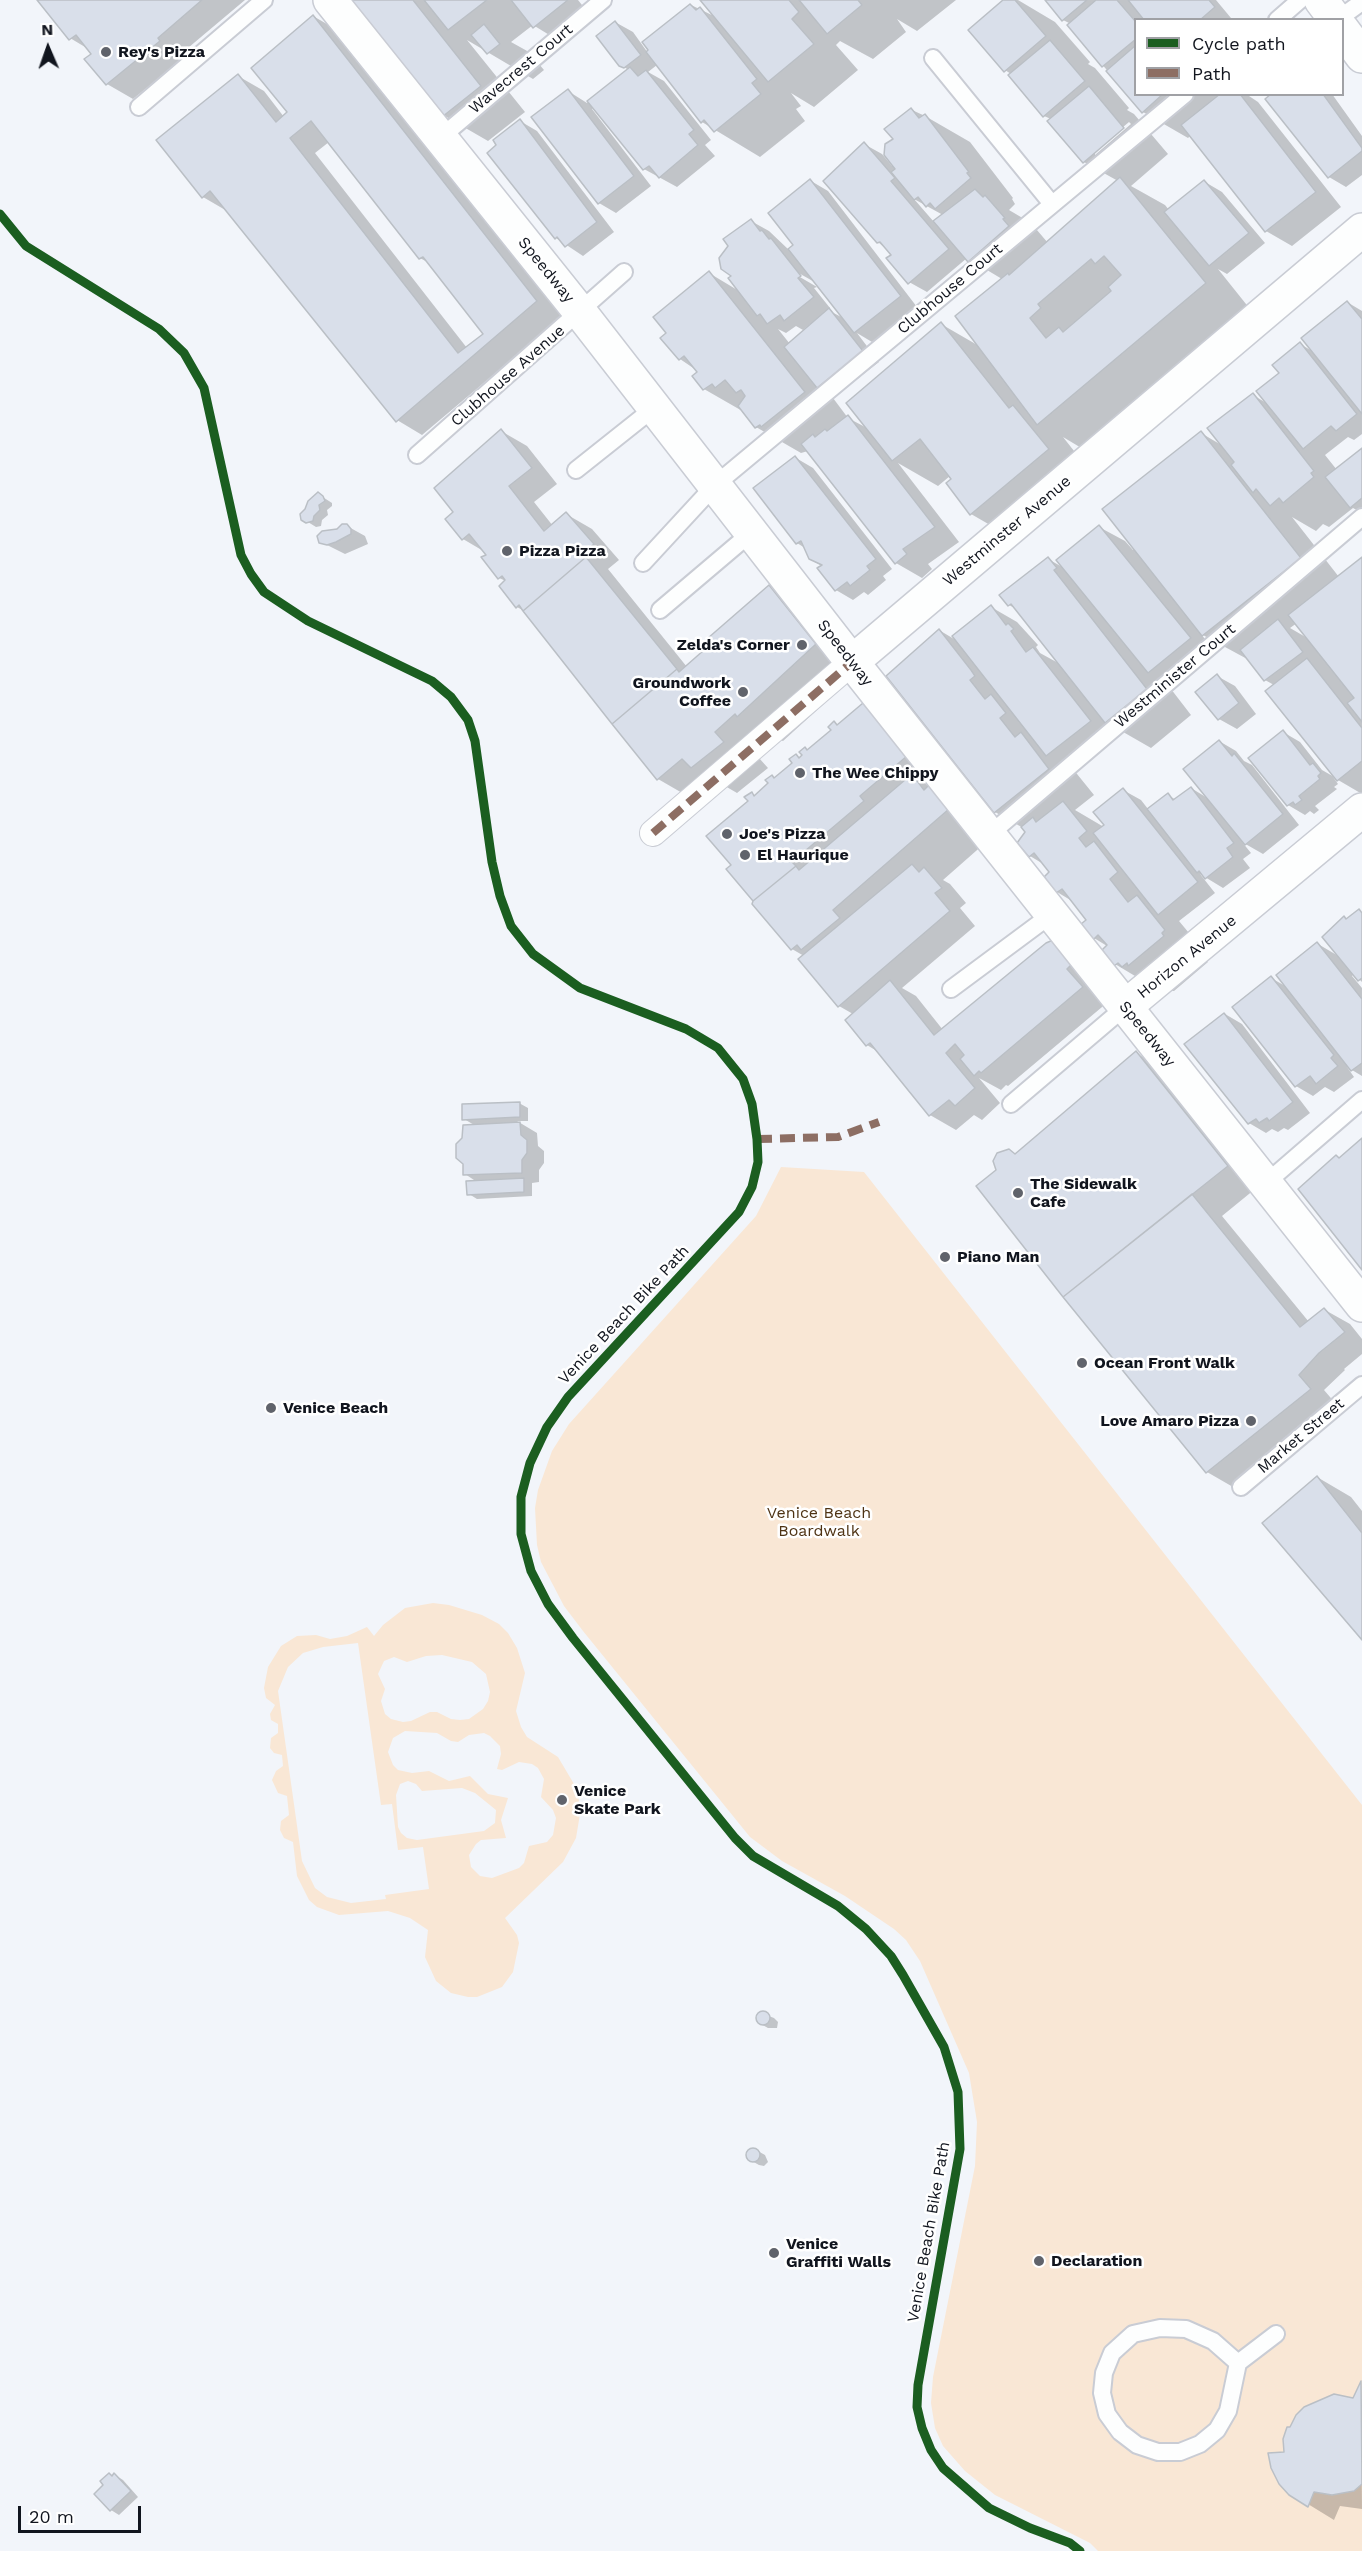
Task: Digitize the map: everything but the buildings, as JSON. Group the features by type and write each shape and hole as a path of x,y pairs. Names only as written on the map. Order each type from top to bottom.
{"street":[{"name":"Speedway","path":"330,0 580,312 989,836 1362,1305"},
{"path":"1321,0 1334,18"},
{"path":"1344,32 1362,56"},
{"name":"Westminster Avenue","path":"652,833 1362,231"},
{"name":"Horizon Avenue","path":"1125,1007 1362,810"}],"lane":[{"path":"139,106 264,0"},
{"name":"Wavecrest Court","path":"440,138 603,0"},
{"path":"1278,18 1300,0"},
{"path":"1339,18 1362,2"},
{"path":"933,57 1052,204"},
{"name":"Clubhouse Court","path":"643,563 715,485 1183,96"},
{"name":"Clubhouse Avenue","path":"417,455 624,272"},
{"path":"576,470 637,424 654,408"},
{"name":"Westminister Court","path":"989,836 1362,518"},
{"path":"660,610 752,532"},
{"path":"951,988 1052,914"},
{"name":"Horizon Avenue","path":"1011,1104 1125,1007"},
{"path":"1266,1183 1362,1100"},
{"name":"Market Street","path":"1241,1487 1362,1385"},
{"path":"1238,2362 1213,2341 1186,2329 1160,2328 1133,2334 1112,2353 1104,2373 1102,2393 1107,2414 1120,2432 1137,2445 1158,2452 1180,2452 1200,2444 1217,2430 1228,2411 1238,2362 1276,2334"}],"green space":[{"name":"Venice Beach Boardwalk","path":"781,1167 864,1172 1362,1805 1362,2551 1098,2551 1090,2543 995,2495 965,2471 943,2446 935,2428 931,2403 933,2377 975,2166 977,2122 969,2073 920,1961 906,1940 894,1929 845,1896 782,1861 750,1837 564,1606 541,1562 537,1545 535,1508 538,1490 552,1451 569,1424 756,1216"},
{"name":"Venice Skate Park","path":"433,1603 449,1605 482,1615 499,1624 508,1633 517,1648 525,1673 516,1711 521,1727 527,1737 558,1757 574,1784 579,1800 580,1814 576,1838 563,1862 505,1918 517,1935 519,1943 513,1972 502,1987 477,1997 451,1993 436,1981 425,1957 428,1930 410,1918 388,1911 339,1915 317,1907 309,1900 297,1876 293,1842 284,1838 280,1830 281,1821 289,1815 287,1796 278,1793 272,1780 276,1771 283,1766 282,1755 274,1753 270,1748 271,1738 278,1733 278,1724 271,1720 270,1714 275,1705 266,1698 264,1688 268,1667 281,1646 297,1636 316,1635 330,1639 347,1636 367,1627 374,1636 383,1625 405,1608","holes":["358,1643 381,1805 392,1804 398,1850 423,1847 429,1889 385,1895 386,1899 351,1903 327,1897 315,1888 302,1861 278,1691 288,1667 303,1653 323,1647","442,1655 472,1662 486,1674 490,1692 483,1709 469,1719 460,1720 451,1719 437,1712 430,1712 411,1721 403,1722 391,1719 385,1714 381,1701 385,1689 378,1674 384,1661 394,1657 407,1662 426,1656","405,1731 437,1733 451,1741 458,1742 469,1735 484,1733 490,1736 500,1746 501,1754 497,1769 502,1770 519,1762 532,1764 538,1768 544,1779 541,1797 553,1810 556,1818 553,1835 547,1842 529,1846 524,1863 519,1868 492,1878 480,1876 471,1867 469,1855 481,1840 506,1838 501,1820 508,1798 488,1794 470,1776 449,1781 429,1771 412,1773 398,1770 393,1765 388,1752 393,1738","408,1781 416,1784 422,1791 462,1788 475,1793 496,1810 495,1823 484,1831 417,1840 407,1838 398,1827 396,1795 400,1784"]}],"marked path":[{"path":"653,833 852,662"},
{"path":"757,1139 838,1137 879,1122"}],"cycle path":[{"name":"Venice Beach Bike Path","path":"0,214 26,246 159,329 184,353 204,388 241,555 264,592 308,621 432,681 451,697 468,720 475,741 492,862 500,896 511,926 533,954 580,988 686,1029 718,1048 743,1079 752,1104 757,1139 758,1162 752,1187 739,1212 568,1397 547,1427 530,1463 521,1497 521,1534 531,1571 548,1604 735,1838 753,1856 838,1906 866,1929 891,1956 944,2047 958,2092 960,2149 918,2385 917,2407 922,2428 931,2450 943,2468 989,2508 1030,2528 1070,2543 1080,2551"}],"place":[{"name":"Rey's Pizza","path":"106,52"},
{"name":"Pizza Pizza","path":"507,551"},
{"name":"Zelda's Corner","path":"802,645"},
{"name":"Groundwork Coffee","path":"743,692"},
{"name":"The Wee Chippy","path":"800,773"},
{"name":"Joe's Pizza","path":"727,834"},
{"name":"El Haurique","path":"745,855"},
{"name":"The Sidewalk Cafe","path":"1018,1193"},
{"name":"Piano Man","path":"945,1257"},
{"name":"Ocean Front Walk","path":"1082,1363"},
{"name":"Venice Beach","path":"271,1408"},
{"name":"Love Amaro Pizza","path":"1251,1421"},
{"name":"Venice Skate Park","path":"562,1800"},
{"name":"Venice Graffiti Walls","path":"774,2253"},
{"name":"Declaration","path":"1039,2261"}]}
